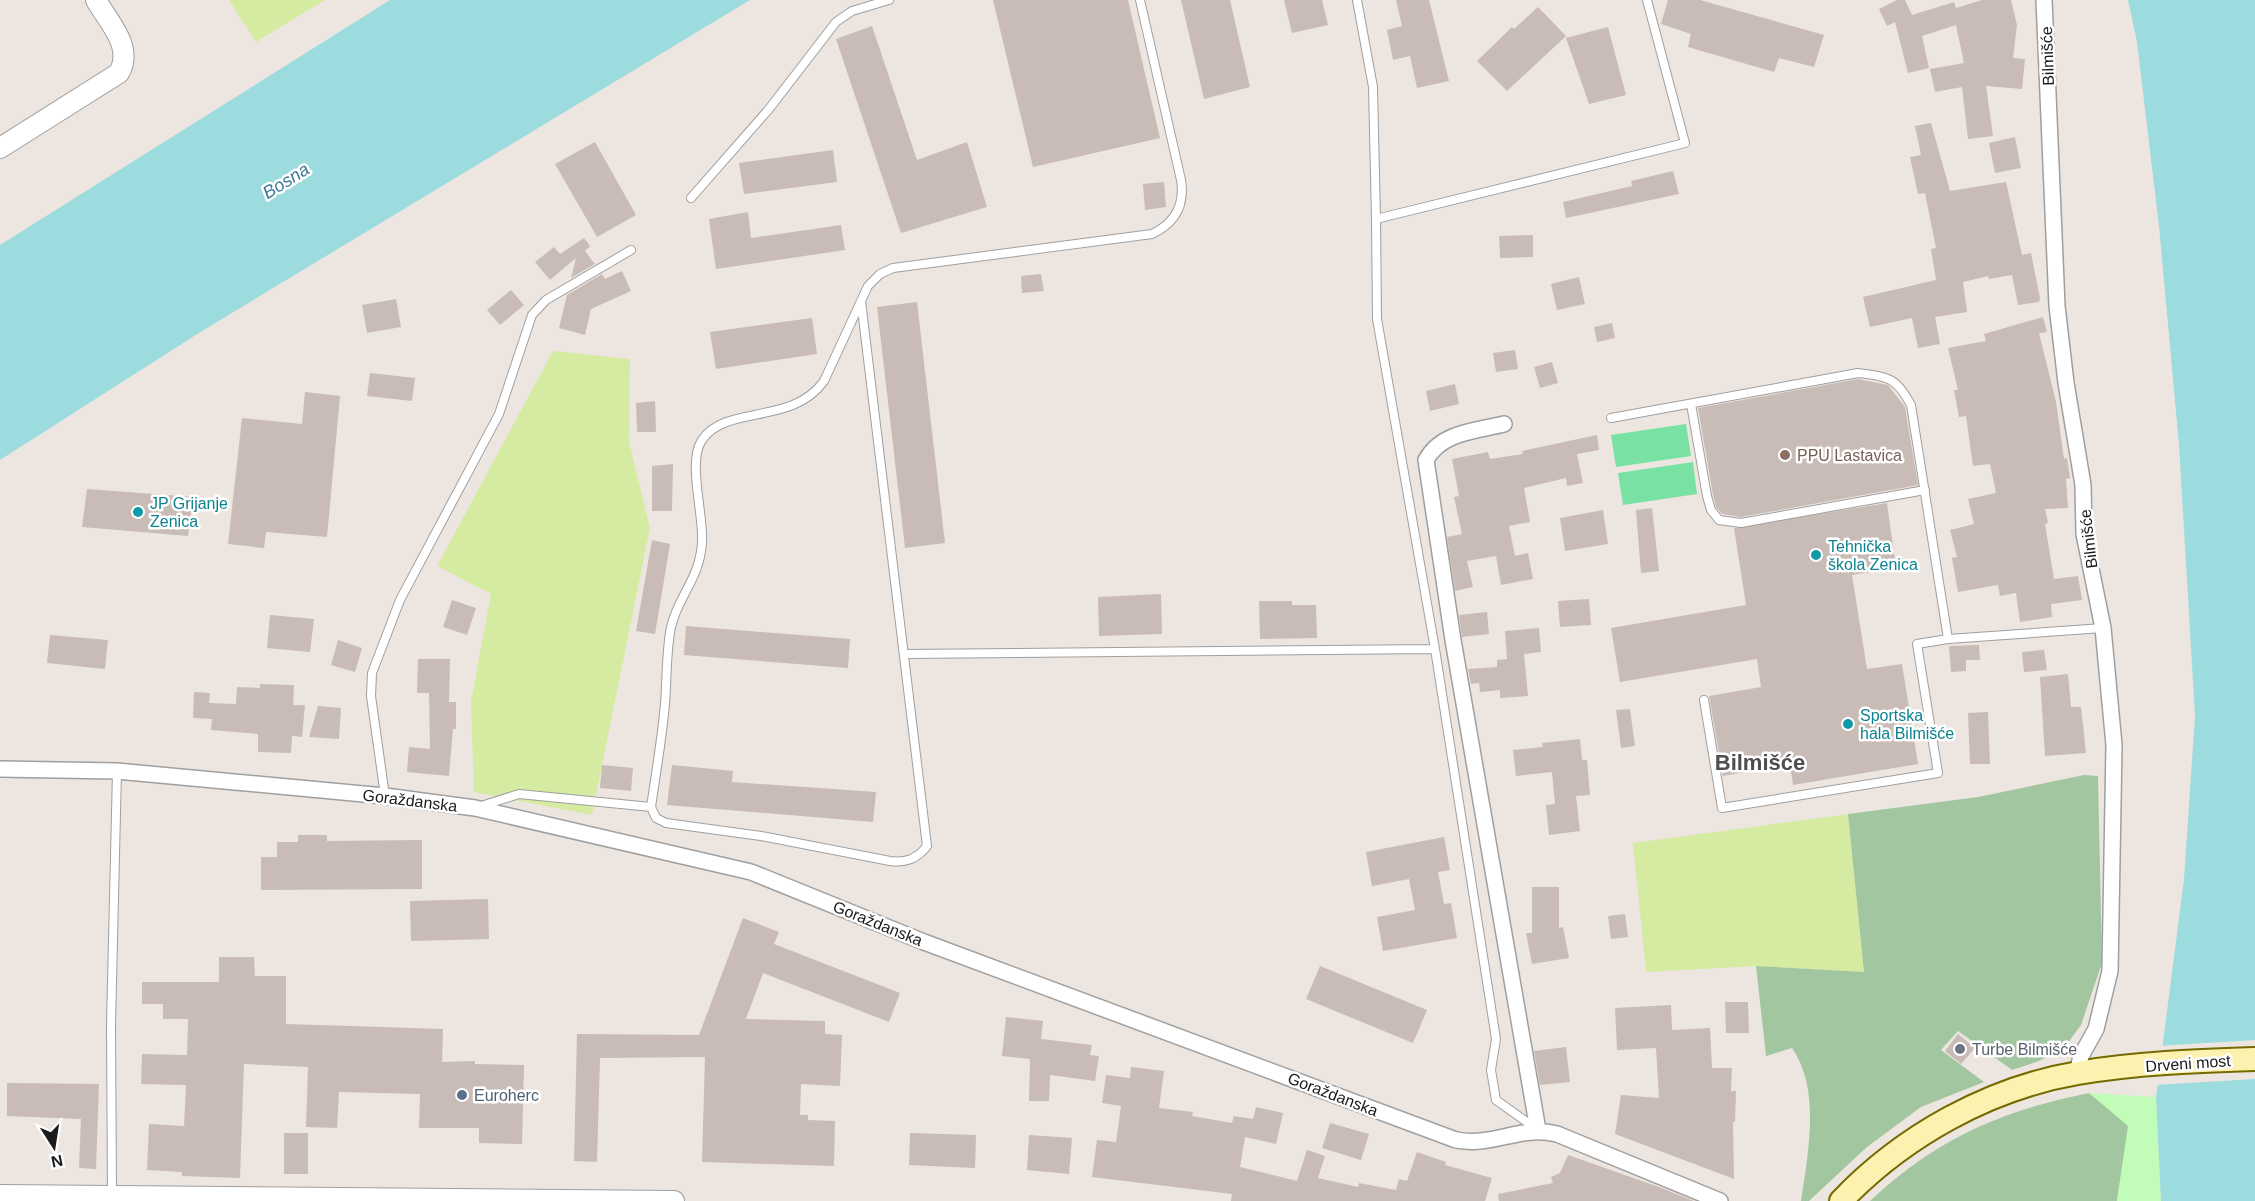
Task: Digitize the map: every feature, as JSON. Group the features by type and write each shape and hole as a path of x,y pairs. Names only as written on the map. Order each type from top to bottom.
{"main road":[{"name":"Drveni most","path":"1841,1201 1880,1164 1920,1135 1960,1112 2015,1089 2077,1073 2255,1059"}],"street":[{"path":"0,148 119,73 125,62 125,48 96,0"},
{"name":"Bilmišće","path":"2044,0 2057,306 2066,383 2084,485 2084,534 2103,628 2114,745 2110,971 2096,1029 2081,1056 2077,1073"},
{"path":"1504,424 1444,439 1432,448 1426,460 1455,652 1538,1130"},
{"name":"Goraždanska","path":"0,769 117,771 385,796 475,808 751,872 924,942 1456,1140 1476,1143 1538,1130 1557,1134 1720,1201"},
{"path":"0,1195 329,1196 674,1201"}],"lane":[{"path":"691,198 769,109 836,22 852,11 890,0"},
{"path":"861,299 927,846 921,854 903,862 761,836 666,823 656,818 651,807 661,744 672,625 700,562 702,523 695,456 701,441 711,429 724,423 792,407 816,392 824,381 861,299 868,286 880,274 893,268 1152,234 1172,221 1181,202 1182,186 1140,0"},
{"path":"1357,0 1372,87 1377,319 1435,649 1496,1039 1491,1070 1496,1100 1538,1130"},
{"path":"1376,219 1684,143 1647,0"},
{"path":"385,796 371,696 372,673 400,600 499,414 532,315 546,300 631,250"},
{"path":"1611,418 1858,374 1886,377 1900,385 1911,405 1948,639"},
{"path":"1691,404 1711,510 1719,519 1728,523 1740,523 1925,490"},
{"path":"1704,700 1722,808 1938,774 1917,644 1948,639 2103,628"},
{"path":"904,654 1435,649"},
{"path":"112,1197 111,1037 117,771"},
{"path":"475,808 519,794 651,807"}],"green space":[{"path":"229,0 325,0 256,42"},
{"path":"553,351 630,359 629,442 650,528 592,815 474,792 471,701 491,594 437,566"},
{"path":"1686,424 1691,456 1616,467 1611,435"},
{"path":"1693,462 1697,494 1623,505 1618,473"},
{"path":"2084,775 2098,776 2102,963 2081,1025 2065,1047 2039,1061 2012,1070 1958,1031 1941,1050 1984,1082 1921,1107 1867,1147 1809,1201 1801,1201 1809,1143 1807,1083 1792,1048 1766,1056 1756,966 1864,972 1848,814 1978,797"},
{"path":"1848,814 1864,972 1756,966 1646,972 1633,843"},
{"path":"2089,1093 2129,1125 2117,1201 1870,1201 1920,1160 1971,1130 2027,1109"},
{"path":"2089,1093 2156,1097 2161,1201 2117,1201 2128,1126"}],"water":[{"name":"Bosna","path":"390,0 750,0 202,331 0,460 0,245"},
{"path":"2128,0 2255,0 2255,1201 2161,1201 2156,1097 2184,879 2195,716 2179,445 2159,226 2137,42"}],"pier":[{"path":"2255,1040 2255,1079 2154,1085 2159,1046"}],"building":[{"path":"993,0 1128,0 1160,138 1033,167"},
{"path":"1181,0 1230,0 1250,87 1204,99"},
{"path":"1284,0 1322,0 1328,25 1292,33"},
{"path":"1396,0 1429,0 1449,81 1417,88 1410,56 1393,60 1387,30 1402,26"},
{"path":"1668,0 1700,0 1824,35 1814,67 1779,58 1774,72 1688,47 1691,34 1661,24"},
{"path":"1897,0 1905,0 1912,15 1954,2 1956,8 1982,0 2011,0 2017,25 2013,58 2025,59 2022,89 1986,86 1993,136 1968,139 1962,87 1935,92 1930,69 1964,63 1956,25 1922,36 1929,68 1908,73 1895,22 1887,26 1879,9"},
{"path":"1538,7 1566,36 1507,91 1477,61 1512,27 1514,29"},
{"path":"872,26 917,160 967,142 987,207 901,233 836,39"},
{"path":"1608,27 1626,95 1589,104 1566,38"},
{"path":"1931,123 1950,191 2006,182 2022,255 2031,253 2040,298 2039,302 2018,305 2012,275 1989,279 1988,276 1963,282 1967,312 1935,317 1940,344 1918,348 1912,318 1870,327 1863,297 1936,280 1931,249 1936,248 1925,193 1918,194 1910,157 1921,155 1915,126"},
{"path":"2015,137 2021,168 1995,173 1989,143"},
{"path":"595,142 636,215 597,237 555,164"},
{"path":"833,150 837,182 744,194 739,163"},
{"path":"1673,171 1679,194 1566,218 1563,202 1632,186 1631,181"},
{"path":"1164,182 1166,207 1145,210 1143,184"},
{"path":"748,212 751,238 841,225 845,250 716,269 709,219"},
{"path":"1533,235 1533,257 1500,258 1499,236"},
{"path":"584,238 590,246 585,251 595,264 571,278 576,258 550,280 535,262 554,247 560,254"},
{"path":"622,271 631,291 591,309 585,335 559,328 567,295 602,274 605,279"},
{"path":"1041,274 1044,291 1022,293 1021,276"},
{"path":"1579,277 1585,304 1557,310 1551,284"},
{"path":"511,290 524,305 500,325 487,310"},
{"path":"396,299 401,327 367,333 362,305"},
{"path":"917,302 945,543 905,548 877,307"},
{"path":"2043,317 2047,332 2039,333 2056,402 2064,459 2067,458 2070,478 2066,479 2068,508 2045,509 2048,523 2045,524 2054,579 2078,576 2082,600 2051,604 2052,617 2020,622 2016,593 2000,596 1998,585 1958,592 1952,558 1957,557 1950,530 1974,524 1968,499 1996,493 1990,464 1973,466 1966,416 1959,417 1954,390 1958,390 1948,348 1986,341 1984,334"},
{"path":"812,318 817,354 716,369 710,332"},
{"path":"1612,323 1615,338 1597,342 1594,327"},
{"path":"1515,350 1518,369 1496,372 1493,353"},
{"path":"1552,362 1558,383 1540,388 1534,367"},
{"path":"370,373 415,378 412,401 367,396"},
{"path":"1858,379 1888,385 1905,407 1918,485 1741,517 1722,514 1716,507 1713,495 1698,408"},
{"path":"1455,384 1459,404 1430,411 1426,391"},
{"path":"305,392 340,396 327,537 266,532 264,548 228,544 242,418 302,424"},
{"path":"655,401 656,432 637,432 636,403"},
{"path":"1597,435 1599,450 1577,454 1583,483 1567,486 1566,478 1524,488 1530,522 1509,526 1515,556 1528,553 1533,579 1501,585 1496,556 1467,561 1473,587 1455,591 1447,537 1462,534 1454,497 1459,496 1452,459 1488,452 1490,459 1523,454 1522,451"},
{"path":"673,464 672,511 652,511 652,466"},
{"name":"JP Grijanje Zenica","path":"87,489 193,497 188,536 82,527"},
{"path":"1887,503 1896,568 1852,575 1867,669 1902,664 1918,764 1793,785 1790,764 1723,776 1709,696 1761,687 1757,659 1620,682 1611,628 1746,605 1734,528"},
{"path":"1652,508 1659,571 1641,573 1636,510"},
{"path":"1603,510 1608,544 1565,551 1560,518"},
{"path":"652,540 670,544 655,634 636,631"},
{"path":"1161,594 1162,634 1099,636 1098,597"},
{"path":"1589,599 1591,625 1560,627 1558,601"},
{"path":"452,600 476,608 467,635 443,627"},
{"path":"1259,601 1292,601 1292,605 1316,605 1317,638 1260,639"},
{"path":"1487,612 1489,634 1462,637 1459,615"},
{"path":"270,615 314,619 310,652 267,648"},
{"path":"686,626 850,639 848,668 684,655"},
{"path":"1539,628 1541,652 1524,654 1528,696 1500,698 1500,690 1480,692 1479,683 1471,684 1468,669 1497,667 1497,660 1507,659 1505,631"},
{"path":"50,635 108,640 105,669 47,663"},
{"path":"338,640 362,648 355,672 331,665"},
{"path":"1979,645 1980,660 1966,660 1966,671 1951,672 1949,646"},
{"path":"2044,650 2047,670 2024,672 2022,652"},
{"path":"418,659 450,659 449,702 456,702 456,729 453,729 449,776 407,772 409,747 430,749 429,693 417,693"},
{"path":"2068,674 2071,707 2081,707 2086,753 2045,756 2040,677"},
{"path":"260,684 294,685 293,705 305,705 302,737 292,736 291,753 258,752 258,734 211,730 212,719 193,718 194,692 210,693 209,703 236,704 237,687 260,688"},
{"path":"318,706 341,708 339,739 309,737"},
{"path":"1630,709 1635,746 1621,748 1616,710"},
{"path":"1988,712 1990,764 1970,764 1968,713"},
{"path":"1580,739 1582,760 1587,760 1590,795 1576,796 1580,831 1549,835 1546,805 1555,804 1552,772 1516,776 1513,750 1543,747 1542,743"},
{"path":"602,765 633,768 631,791 600,788"},
{"path":"672,765 733,771 732,782 876,792 873,822 667,805"},
{"path":"298,835 327,835 327,841 422,840 422,889 261,890 261,857 277,857 277,842 298,842"},
{"path":"1444,837 1450,870 1438,872 1444,904 1451,903 1457,938 1383,951 1377,917 1415,910 1409,879 1372,886 1366,852"},
{"path":"1532,887 1559,887 1559,928 1563,927 1569,958 1532,964 1526,933 1532,933"},
{"path":"488,899 489,939 411,941 410,901"},
{"path":"1625,914 1628,937 1611,939 1608,916"},
{"path":"743,918 779,932 774,944 900,993 889,1022 763,973 746,1019 825,1021 825,1034 842,1035 840,1086 801,1084 800,1115 808,1115 808,1120 835,1121 834,1166 702,1162 705,1057 600,1058 597,1162 574,1161 577,1034 699,1035"},
{"path":"219,957 254,957 255,976 286,976 286,1024 443,1029 442,1062 475,1061 475,1064 524,1065 522,1144 479,1143 479,1128 419,1128 420,1094 339,1092 337,1128 306,1127 308,1067 244,1064 240,1178 182,1176 182,1172 147,1170 149,1124 184,1126 186,1085 141,1084 142,1054 187,1055 188,1019 163,1019 163,1004 142,1004 142,982 219,982"},
{"path":"1320,966 1427,1010 1413,1043 1306,999"},
{"path":"1725,1002 1748,1002 1749,1033 1726,1033"},
{"path":"1671,1005 1672,1030 1710,1028 1712,1068 1732,1068 1731,1091 1736,1091 1735,1122 1733,1122 1734,1179 1615,1134 1621,1095 1659,1098 1656,1048 1617,1050 1615,1008"},
{"path":"1006,1017 1043,1021 1041,1039 1092,1045 1090,1055 1099,1056 1095,1081 1050,1075 1049,1101 1029,1101 1030,1059 1002,1056"},
{"name":"Turbe Bilmišće","path":"1958,1034 1975,1048 1961,1064 1945,1051"},
{"path":"1566,1047 1570,1082 1540,1085 1534,1051"},
{"path":"1131,1067 1164,1071 1159,1108 1193,1112 1192,1116 1232,1123 1234,1116 1253,1119 1256,1107 1283,1113 1276,1144 1245,1137 1240,1167 1297,1181 1307,1150 1325,1156 1318,1178 1358,1187 1359,1183 1396,1190 1399,1179 1407,1181 1417,1152 1446,1162 1445,1165 1492,1178 1485,1201 1231,1201 1232,1194 1092,1177 1097,1140 1116,1142 1121,1106 1102,1103 1106,1075 1130,1078"},
{"path":"7,1083 99,1084 96,1169 79,1168 81,1119 7,1116"},
{"path":"1330,1123 1369,1134 1361,1160 1322,1148"},
{"path":"284,1133 308,1133 308,1174 284,1174"},
{"path":"910,1133 976,1135 975,1168 909,1165"},
{"path":"1029,1135 1072,1138 1069,1174 1027,1170"},
{"path":"1568,1155 1694,1201 1499,1201 1498,1194 1553,1183 1551,1177 1560,1173"}],"place":[{"name":"PPU Lastavica","path":"1785,455"},
{"name":"JP Grijanje Zenica","path":"138,512"},
{"name":"Tehnička škola Zenica","path":"1816,555"},
{"name":"Sportska hala Bilmišće","path":"1848,724"},
{"name":"Turbe Bilmišće","path":"1960,1049"},
{"name":"Euroherc","path":"462,1095"}],"district":[{"name":"Bilmišće","path":"1760,762"}]}
